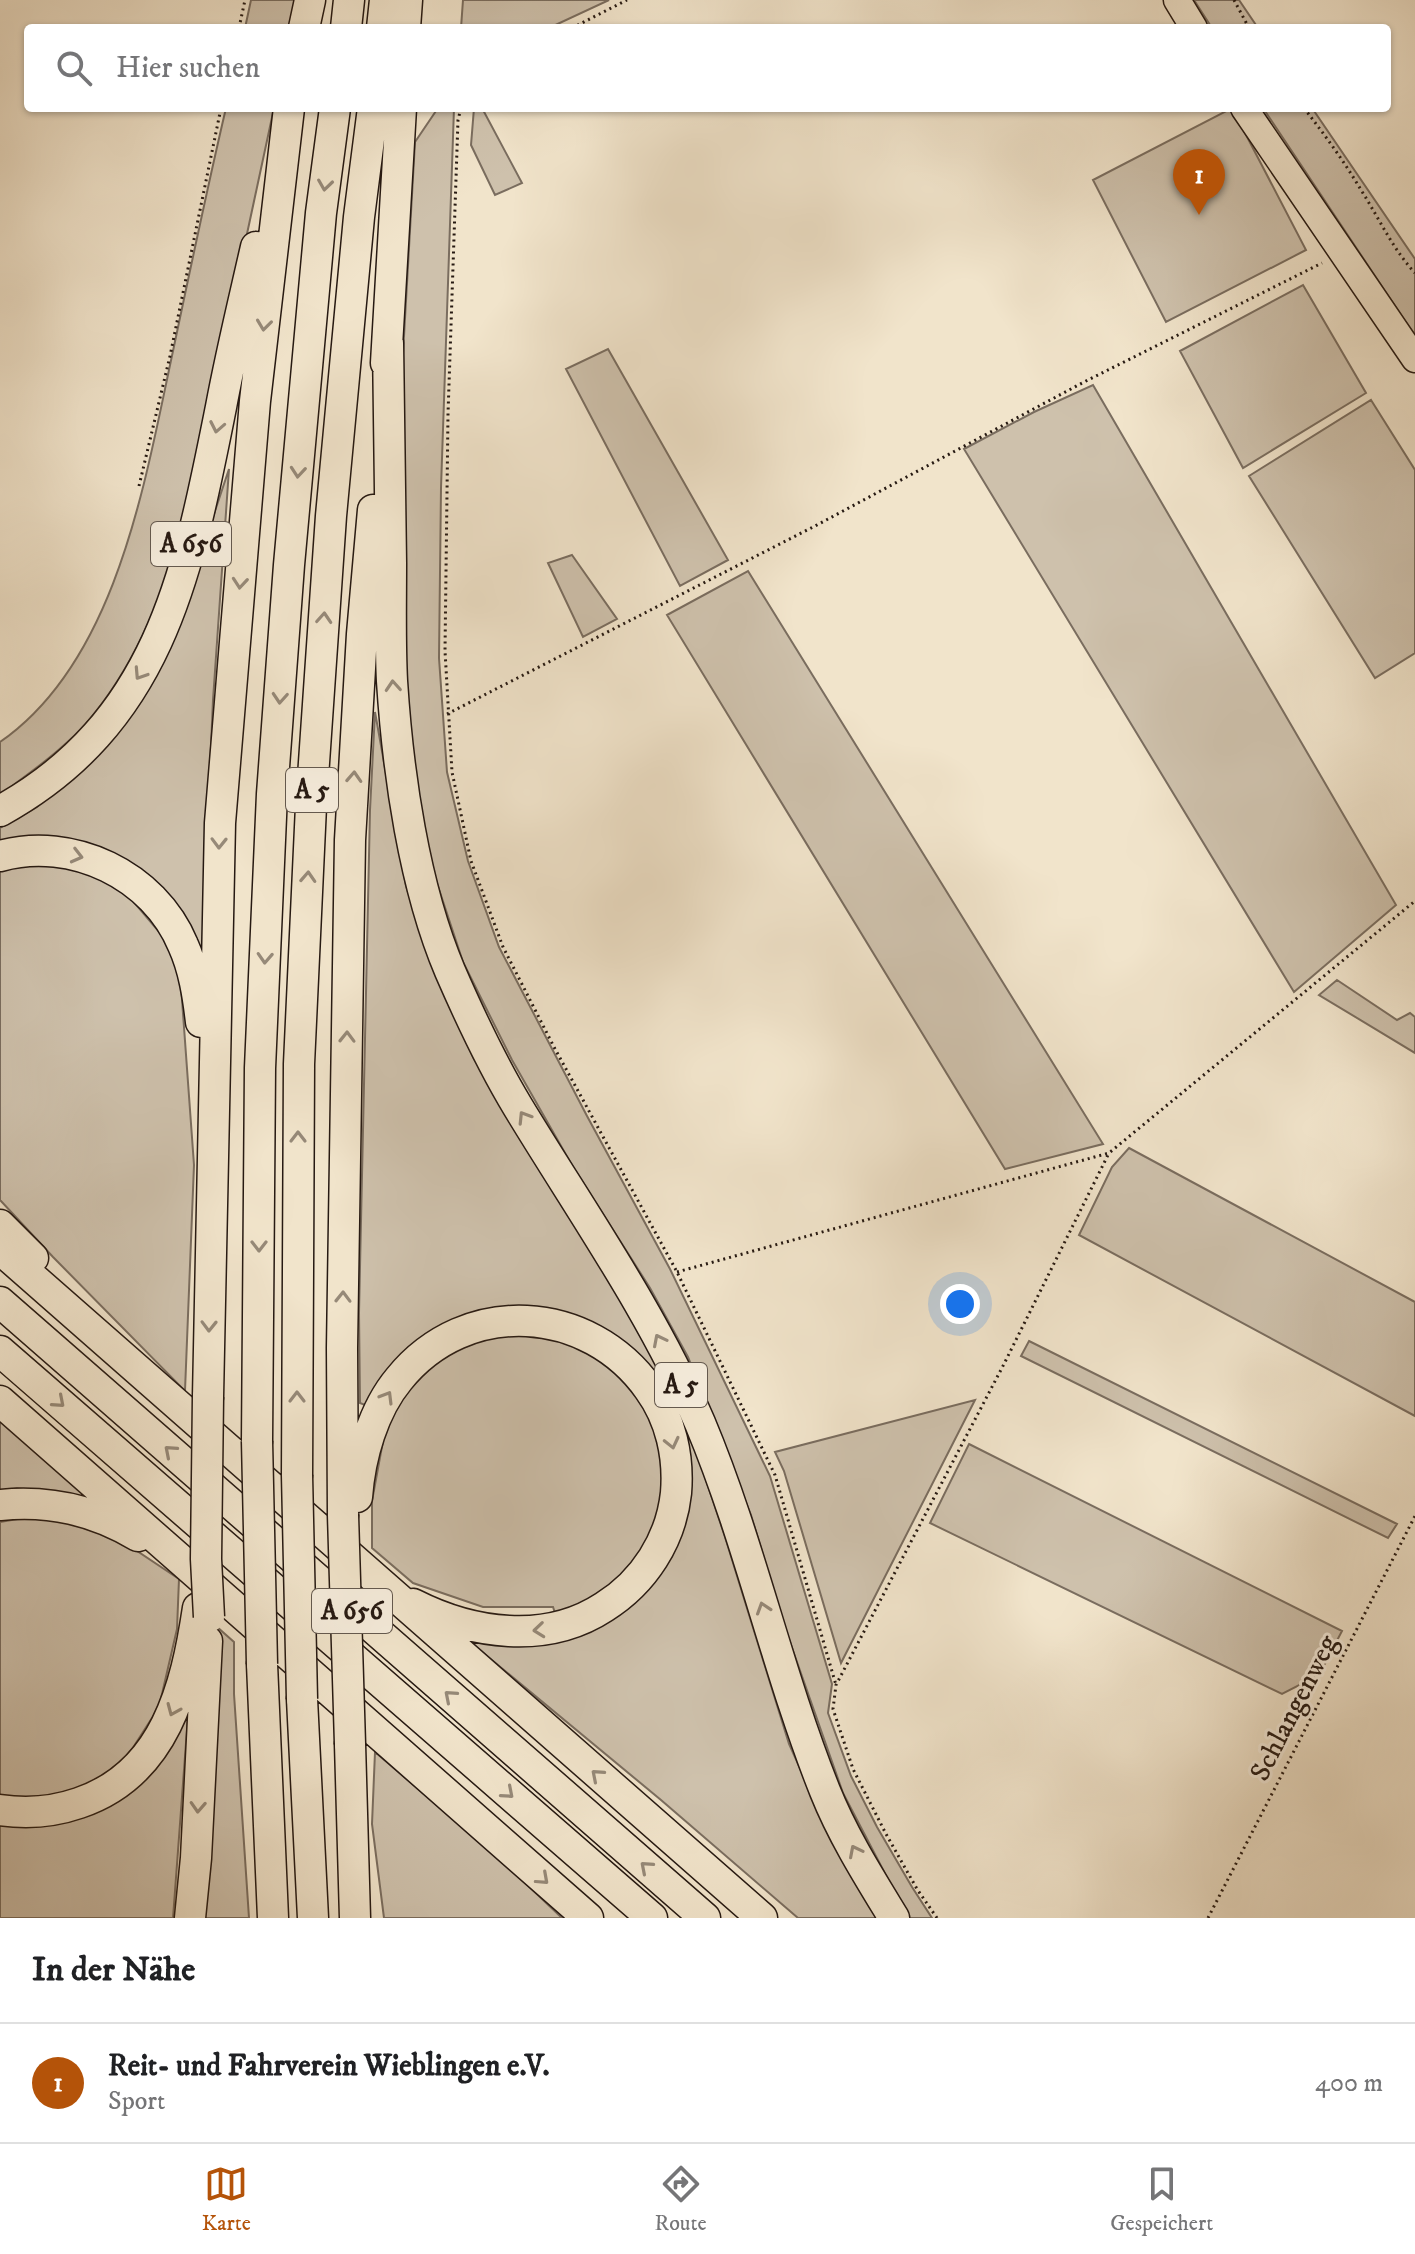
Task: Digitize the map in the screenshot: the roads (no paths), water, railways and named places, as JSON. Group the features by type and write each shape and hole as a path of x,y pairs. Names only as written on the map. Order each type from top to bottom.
{"highway":[{"path":"305,24 310,0"},
{"path":"346,24 349,0"},
{"path":"382,24 385,0"},
{"path":"405,24 407,0"},
{"name":"A 656","path":"0,811 46,783 87,746 121,704 151,658 175,601 199,516 225,383 287,112"},
{"path":"190,1918 196,1858 204,1612 198,1563 208,1397 220,823 255,401 288,112"},
{"name":"A 5","path":"273,1918 262,1664 257,1441 260,1068 272,794 289,565 318,244 334,112"},
{"name":"A 5","path":"313,1918 302,1699 297,1475 299,1064 311,806 331,516 359,217 372,112"},
{"name":"A 5","path":"349,1520 342,1348 350,840 362,634 388,343 401,112"},
{"name":"A 5","path":"388,343 392,680 418,875 448,966 480,1035 516,1104 655,1332 699,1422 728,1499 826,1794 894,1918"},
{"path":"0,856 56,851 79,856 122,874 157,903 183,943 191,964 200,1016 212,1136"},
{"path":"0,1225 69,1295 86,1325"},
{"path":"0,1249 762,1918"},
{"name":"A 656","path":"0,1302 705,1918"},
{"name":"A 656","path":"349,1520 376,1419 386,1398 399,1379 432,1348 473,1328 530,1321 564,1327 585,1335 624,1359 647,1385 664,1415 676,1459 677,1481 668,1526 648,1567 616,1600 597,1612 554,1628 497,1630 440,1616 380,1585"},
{"name":"A 656","path":"0,1351 652,1918"},
{"path":"0,1401 198,1563 582,1914"},
{"path":"0,1505 27,1502 56,1504 91,1512 198,1563"},
{"path":"349,1520 346,1573 355,1918"},
{"path":"0,1810 33,1813 61,1809 94,1798 117,1785 139,1765 157,1743 173,1711 204,1612"}],"main road":[{"path":"1177,0 1192,24"},
{"path":"1247,112 1415,359"}],"place":[{"name":"Reit- und Fahrverein Wieblingen e.V.","path":"1199,215"}]}
